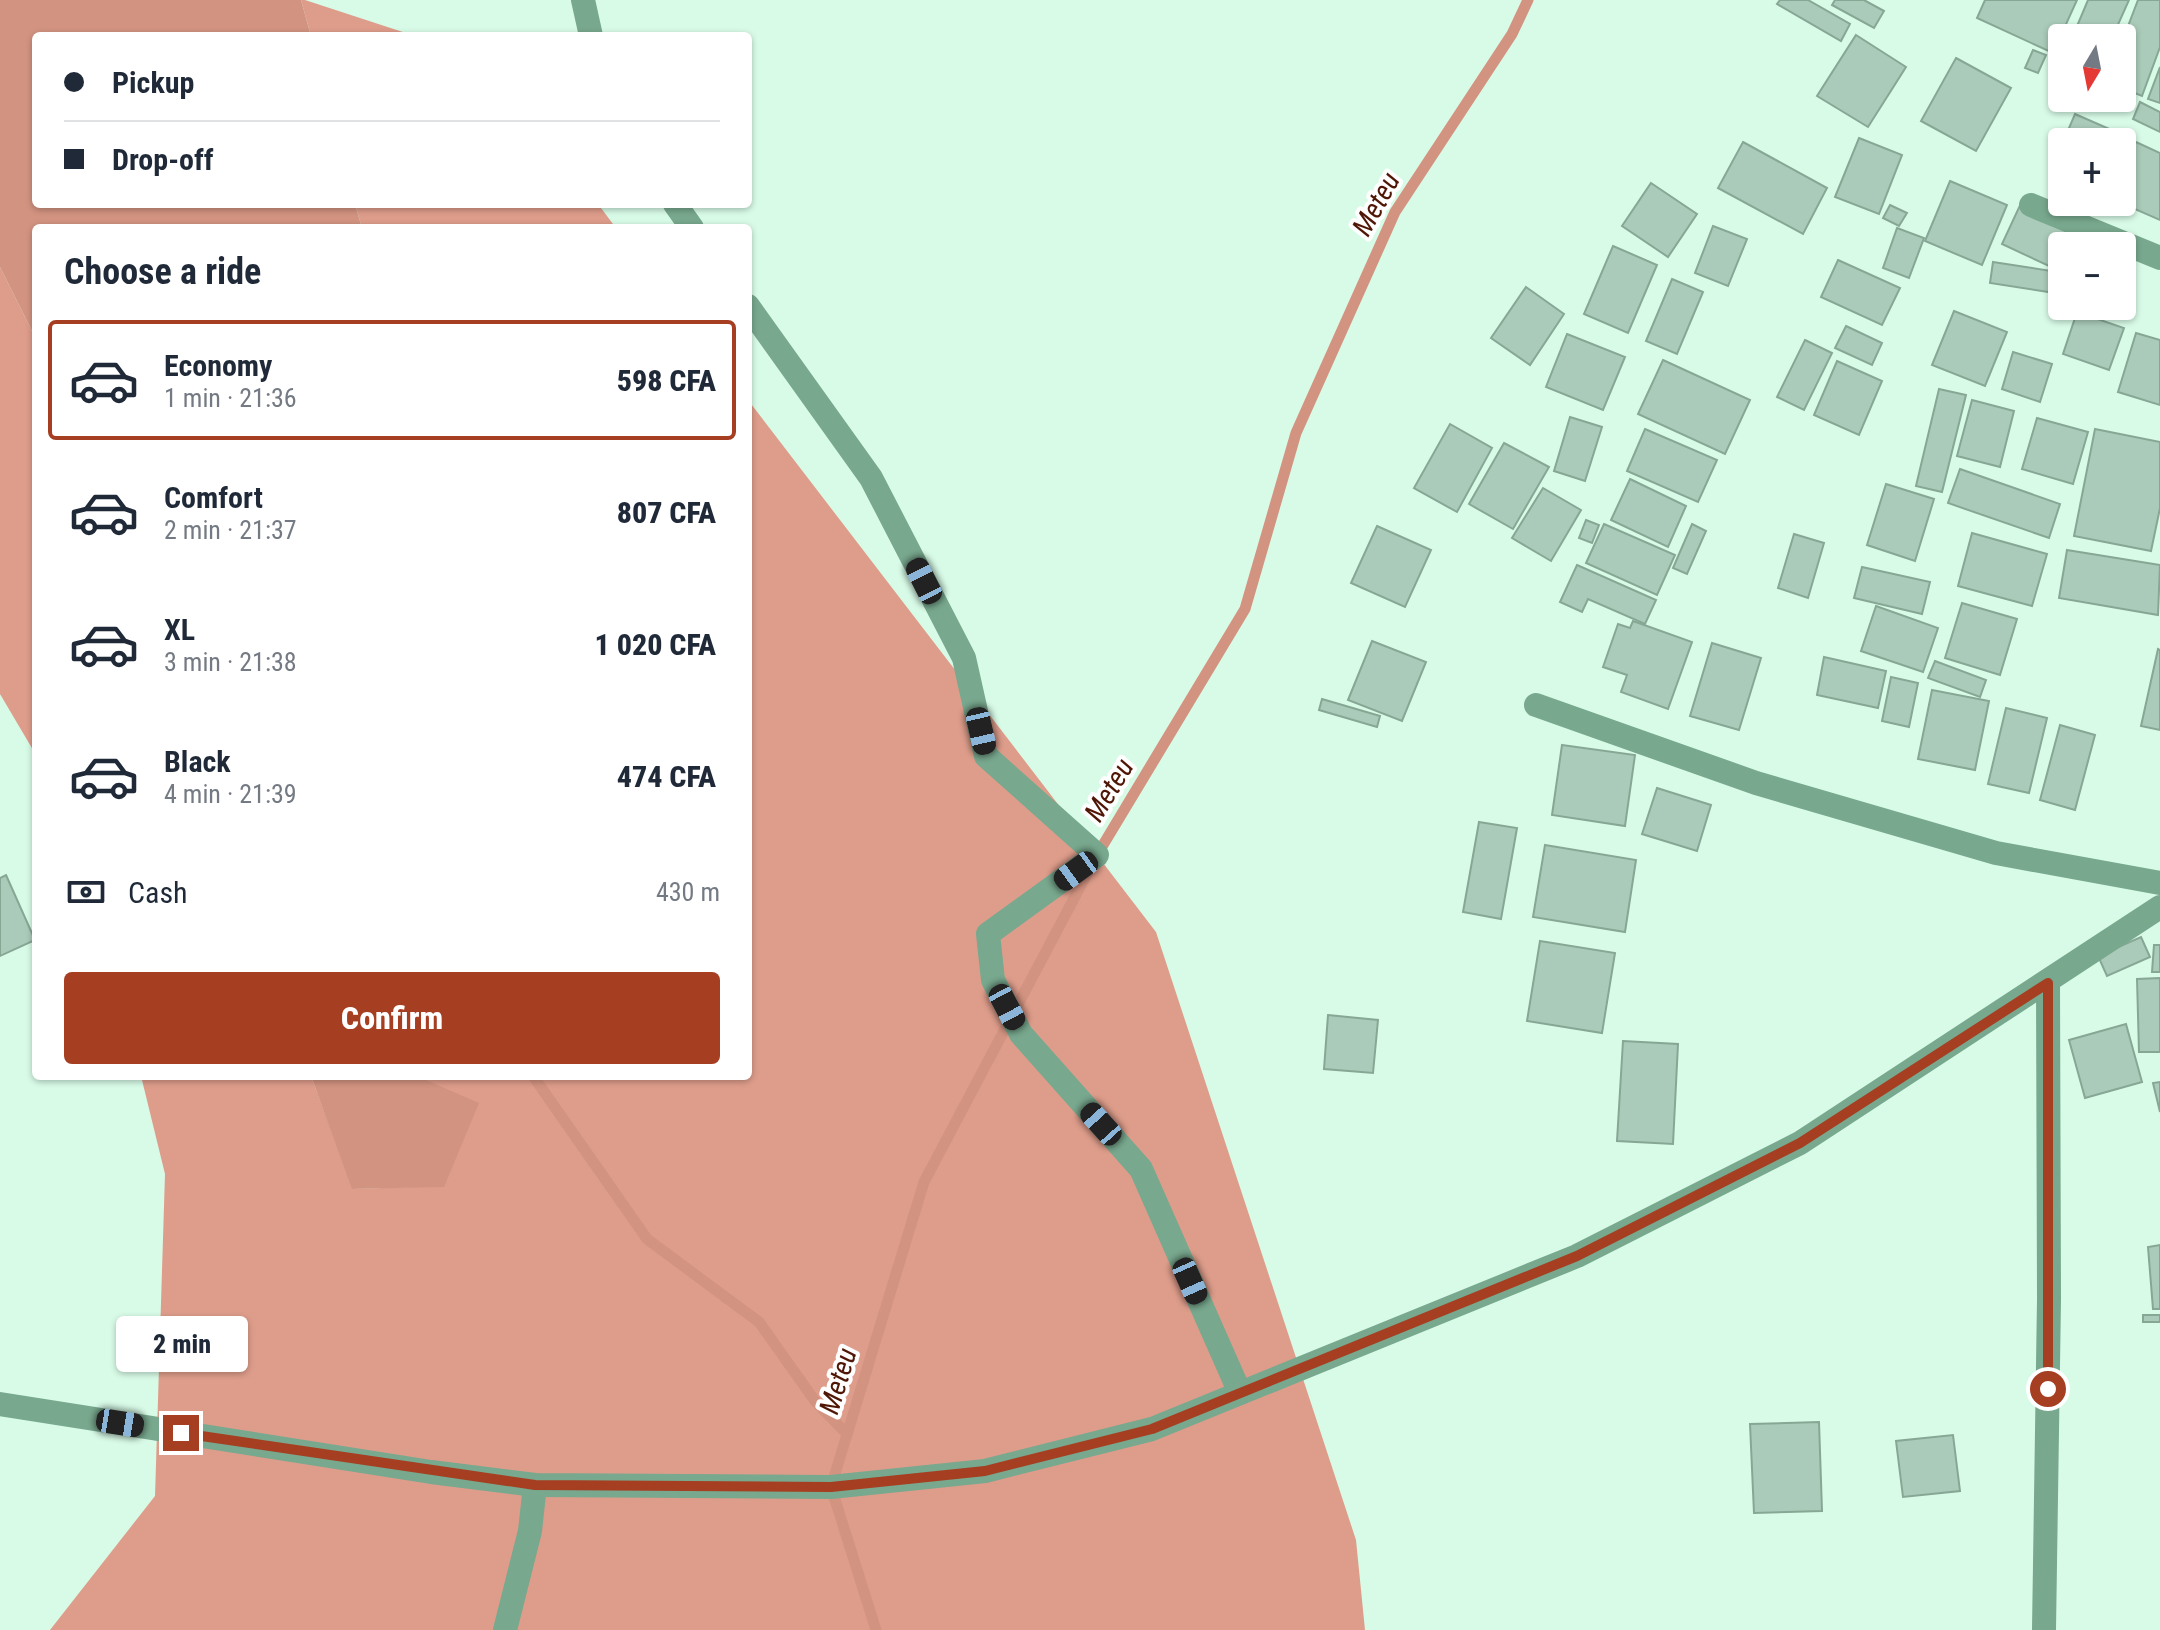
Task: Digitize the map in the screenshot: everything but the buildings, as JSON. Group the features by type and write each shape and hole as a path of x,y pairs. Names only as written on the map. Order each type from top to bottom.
{"street":[{"path":"583,0 590,32"},
{"path":"2031,205 2160,258"},
{"path":"752,312 871,478 964,658 986,756 1097,855 988,934 993,980 1021,1034 1141,1169 1240,1393"},
{"path":"1536,705 1756,783 1996,853 2160,883"},
{"path":"0,1404 431,1472 535,1485 831,1487 985,1471 1152,1429 1577,1256 1800,1143 2160,907"},
{"path":"2044,1630 2049,1299 2048,983"},
{"path":"505,1630 530,1531 535,1485"}],"shaded area":[{"path":"0,0 301,0 310,32 32,32 32,208 356,208 361,224 32,224 32,331 0,267"},
{"path":"301,0 403,32 310,32"},
{"path":"356,208 601,208 613,224 361,224"},
{"path":"0,267 32,331 32,748 0,694"},
{"path":"752,405 1156,932 1356,1540 1365,1630 50,1630 155,1496 165,1174 142,1080 312,1080 353,1189 444,1186 418,1080 752,1080"},
{"path":"312,1080 426,1080 479,1103 444,1187 352,1189"}],"waterway":[{"name":"Meteu","path":"876,1630 831,1487 924,1182 1097,855 1245,609 1296,433 1395,212 1512,34 1528,0"},
{"path":"536,1080 647,1239 759,1322 815,1401 847,1434"}],"route":[{"path":"181,1433 535,1485 831,1487 985,1471 1152,1429 1577,1256 1800,1143 2048,983 2048,1389"}]}
